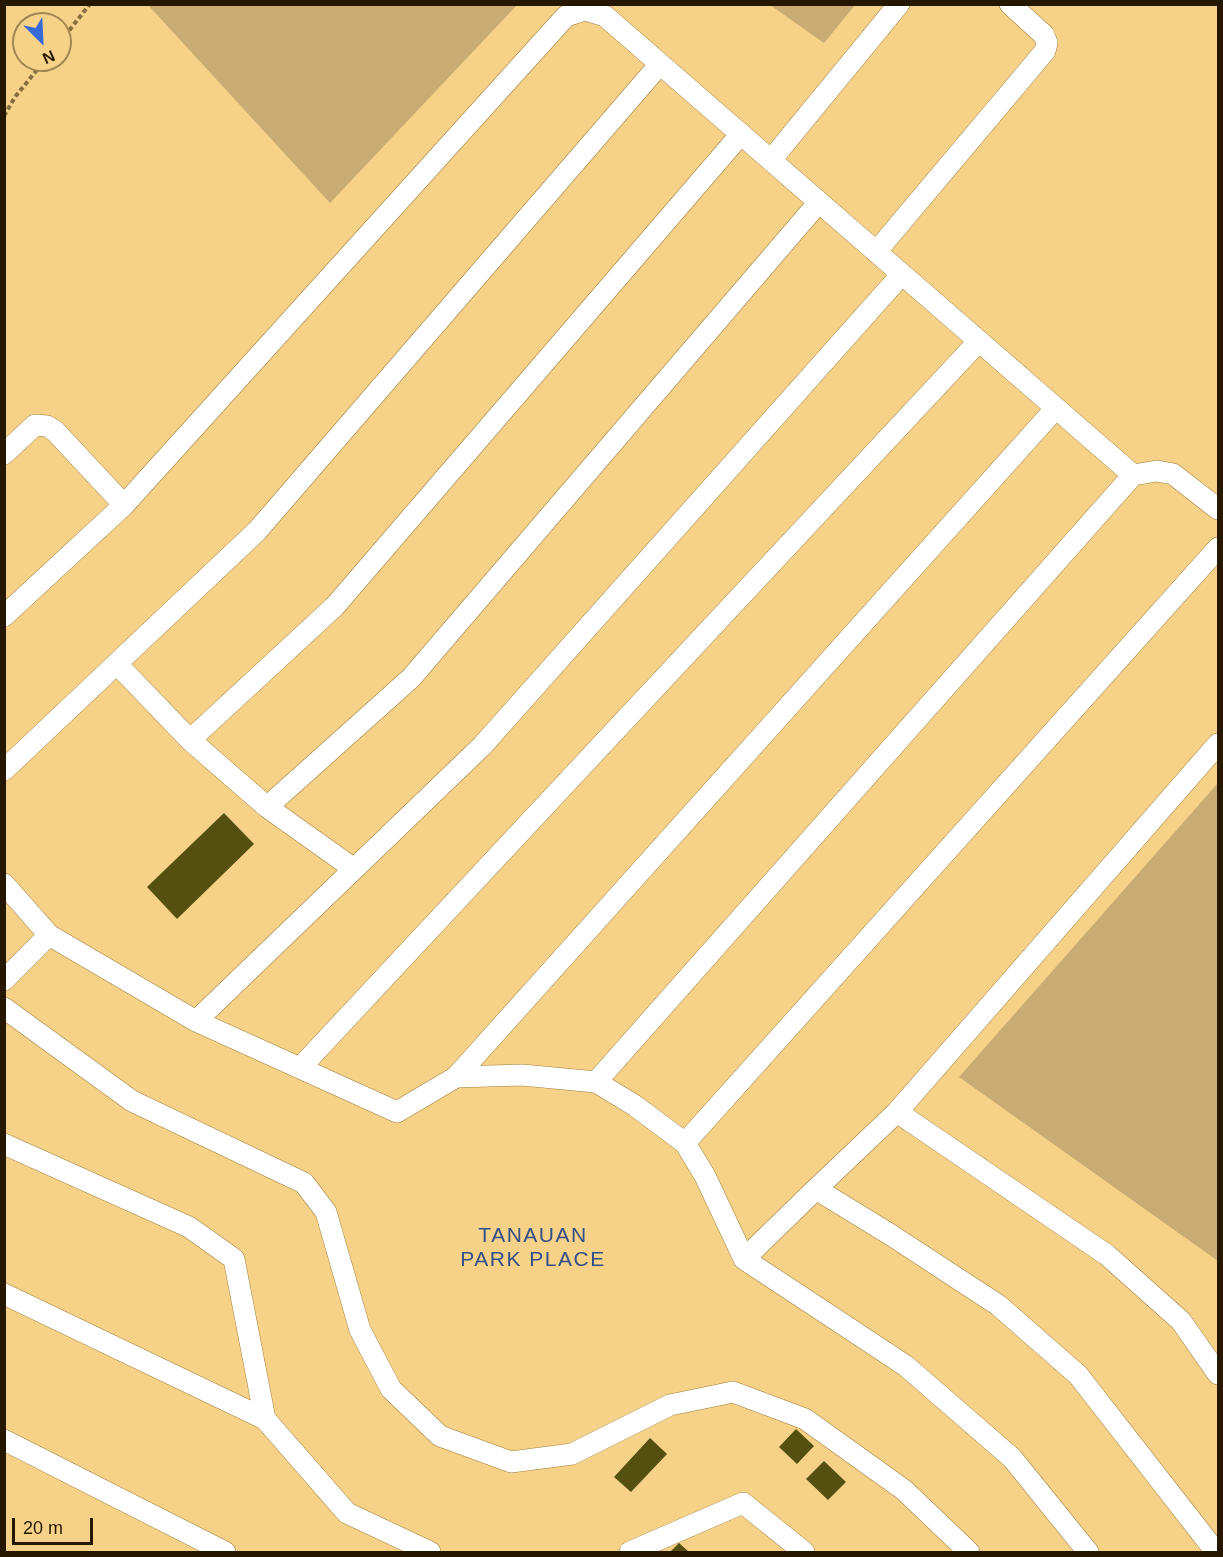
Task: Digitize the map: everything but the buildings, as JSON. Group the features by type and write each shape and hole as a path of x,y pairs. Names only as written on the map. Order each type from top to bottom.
{"street":[{"path":"771,160 899,4"},
{"path":"876,252 1045,51 1047,43 1044,35 1010,4"},
{"path":"4,616 124,505 566,16 585,10 605,16 1133,475"},
{"path":"4,770 257,531 660,64"},
{"path":"190,740 335,606 741,134"},
{"path":"267,807 411,678 819,202"},
{"path":"196,1021 482,746 902,274"},
{"path":"300,1068 979,341"},
{"path":"4,884 49,935 196,1021 397,1112 456,1077 1056,408"},
{"path":"4,454 35,425 46,426 55,431 124,505"},
{"path":"596,1083 1133,475 1157,471 1173,474 1218,509"},
{"path":"685,1143 1218,548"},
{"path":"117,664 190,740 267,807 354,869"},
{"path":"744,1259 897,1112 1218,744"},
{"path":"4,980 49,935"},
{"path":"4,1008 132,1101 304,1183 326,1212 360,1330 391,1389 440,1436 511,1462 572,1454 670,1405 733,1392 805,1419 904,1490 969,1552"},
{"path":"456,1077 522,1075 596,1083 634,1105 685,1143 705,1176 744,1259 906,1366 1012,1458 1088,1552"},
{"path":"897,1112 1107,1255 1181,1321 1218,1374"},
{"path":"4,1143 189,1227 234,1259 265,1419"},
{"path":"816,1189 998,1305 1078,1375 1216,1552"},
{"path":"4,1294 265,1419 347,1514 430,1552"},
{"path":"4,1440 225,1552"},
{"path":"630,1552 743,1503 804,1552"}],"path":[{"path":"72,27 90,4"},
{"path":"4,116 15,97 35,72"}],"shaded area":[{"path":"148,5 517,5 330,203"},
{"path":"770,5 855,5 824,43"},
{"path":"1218,783 1218,1261 959,1077"}],"district":[{"name":"TANAUAN PARK PLACE","path":"533,1248"}]}
